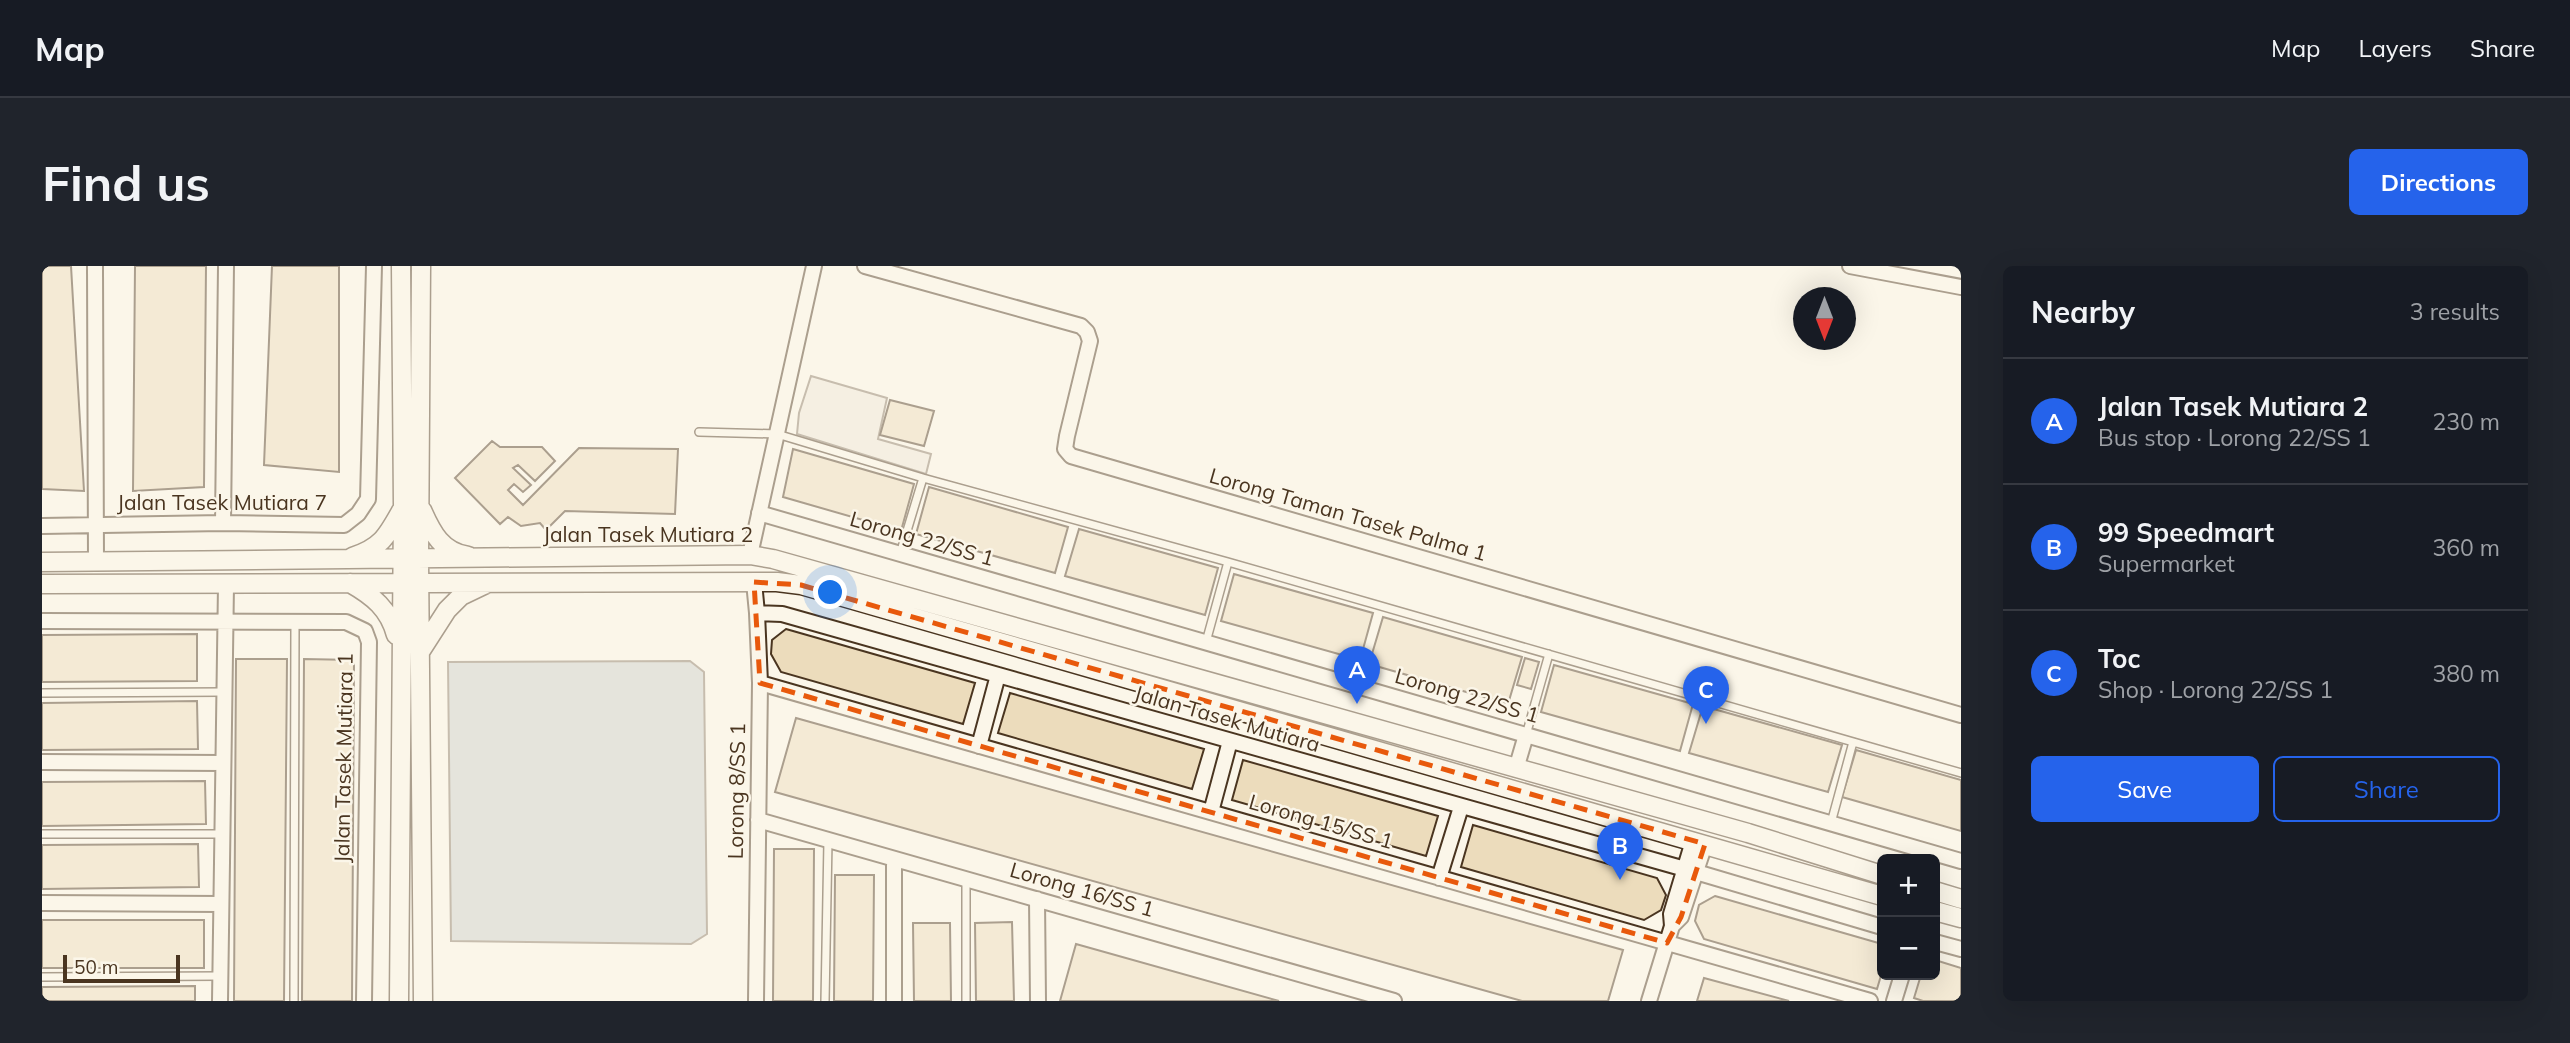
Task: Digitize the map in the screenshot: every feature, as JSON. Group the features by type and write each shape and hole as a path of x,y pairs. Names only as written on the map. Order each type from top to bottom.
{"street":[{"path":"95,266 96,562"},
{"path":"223,523 226,266"},
{"name":"Jalan Tasek Mutiara 7","path":"42,526 223,523 344,525 358,514 368,499 374,266"},
{"path":"401,266 412,507 438,540 453,554 485,559"},
{"path":"399,1001 401,582 410,560 421,266"},
{"path":"750,555 814,266"},
{"name":"Lorong Taman Tasek Palma 1","path":"865,266 1081,326 1090,341 1067,436 1066,449 1072,456 1961,715"},
{"path":"1856,267 1961,287"},
{"path":"339,561 368,552 382,543 412,507"},
{"name":"Lorong 22/SS 1","path":"759,513 1961,861"},
{"name":"Jalan Tasek Mutiara 2","path":"42,562 750,555 773,559 1660,808 1877,873"},
{"path":"410,560 419,582 423,1001"},
{"path":"420,652 447,610 461,596 489,582"},
{"path":"42,584 754,582 801,585 1877,894"},
{"name":"Lorong 8/SS 1","path":"754,582 760,683 756,1001"},
{"path":"350,583 375,598 387,612 400,652"},
{"path":"220,1001 226,584"},
{"name":"Jalan Tasek Mutiara","path":"757,613 782,614 1877,926"},
{"name":"Jalan Tasek Mutiara 1","path":"42,621 346,622 365,631 369,642 364,1001"},
{"path":"979,746 998,675"},
{"name":"Lorong 15/SS 1","path":"760,683 1870,1001"},
{"path":"1516,769 1526,735"},
{"path":"1211,812 1230,741"},
{"path":"42,762 223,763"},
{"path":"1439,878 1461,807"},
{"path":"1660,808 1683,822 1700,841"},
{"name":"Lorong 16/SS 1","path":"758,820 1394,1001"},
{"path":"1700,841 1722,834 1748,833"},
{"path":"1650,1001 1672,926 1671,914 1700,841"},
{"path":"894,859 894,1001"},
{"path":"1940,893 1961,899"},
{"path":"1037,899 1038,1001"},
{"path":"42,903 221,904"},
{"path":"1940,912 1961,918"},
{"path":"1940,943 1961,949"},
{"path":"1894,1001 1900,980"}],"lane":[{"path":"699,432 777,434 923,478 1228,562 1961,773"},
{"path":"901,554 923,478"},
{"path":"1206,643 1228,562"},
{"path":"294,1001 295,622"},
{"path":"1526,735 1549,654"},
{"path":"42,693 225,692"},
{"path":"1830,824 1853,743"},
{"path":"42,834 222,834"},
{"path":"825,1001 828,840"},
{"path":"966,1001 967,879"},
{"path":"42,977 220,976"}],"highlighted area":[{"path":"754,582 801,585 1705,844 1681,917 1667,943 760,683"}],"shaded area":[{"path":"811,376 887,398 878,439 931,454 926,474 797,434 799,413"},
{"path":"690,661 704,672 707,934 691,944 451,941 448,662"}],"building":[{"path":"42,266 71,266 84,491 42,489"},
{"path":"135,266 206,266 204,487 133,491"},
{"path":"272,266 339,266 339,472 264,465"},
{"path":"890,400 934,411 924,446 880,435"},
{"path":"492,441 500,447 542,447 555,461 535,481 518,465 513,468 531,485 523,492 514,484 508,490 523,505 579,448 678,449 675,514 565,511 546,530 540,523 521,526 508,517 500,524 455,478"},
{"path":"793,449 914,484 901,531 783,497"},
{"path":"929,487 1068,527 1055,573 916,534"},
{"path":"1079,529 1218,568 1205,615 1065,576"},
{"path":"1234,574 1373,613 1360,660 1221,621"},
{"path":"1383,617 1522,657 1508,704 1369,664"},
{"path":"786,629 975,683 963,724 781,672 771,654 772,640"},
{"path":"197,634 197,681 42,682 42,635"},
{"path":"1525,658 1539,662 1531,689 1517,685"},
{"path":"236,659 287,659 284,1001 234,1001"},
{"path":"304,659 354,660 352,1001 302,1001"},
{"path":"1554,665 1693,704 1680,751 1541,712"},
{"path":"1010,693 1204,749 1192,789 998,733"},
{"path":"197,701 198,749 42,750 42,703"},
{"path":"1703,706 1842,745 1828,792 1689,753"},
{"path":"796,718 1623,950 1608,1001 1522,1001 775,792"},
{"path":"1856,750 1961,780 1961,831 1842,797"},
{"path":"1243,760 1438,816 1426,856 1232,800"},
{"path":"205,781 206,824 42,826 42,782"},
{"path":"1473,825 1657,878 1666,895 1661,910 1644,920 1461,867"},
{"path":"198,844 199,887 42,889 42,845"},
{"path":"774,849 814,849 813,1001 773,1001"},
{"path":"835,875 874,875 873,1001 834,1001"},
{"path":"1715,896 1877,943 1877,980 1880,980 1877,989 1704,939 1695,921 1699,905"},
{"path":"42,920 204,920 204,968 42,968"},
{"path":"1012,922 1014,1001 976,1001 975,923"},
{"path":"913,923 950,923 951,1001 914,1001"},
{"path":"1076,944 1279,1001 1060,1001"},
{"path":"1940,962 1961,968 1961,1001 1923,1001 1914,998 1919,980 1940,980"},
{"path":"1704,978 1789,1001 1697,1001"},
{"path":"195,986 195,1001 42,1001 42,987"}],"place":[{"name":"Jalan Tasek Mutiara 2","path":"1357,704"},
{"name":"Toc","path":"1706,724"},
{"name":"99 Speedmart","path":"1620,880"}]}
